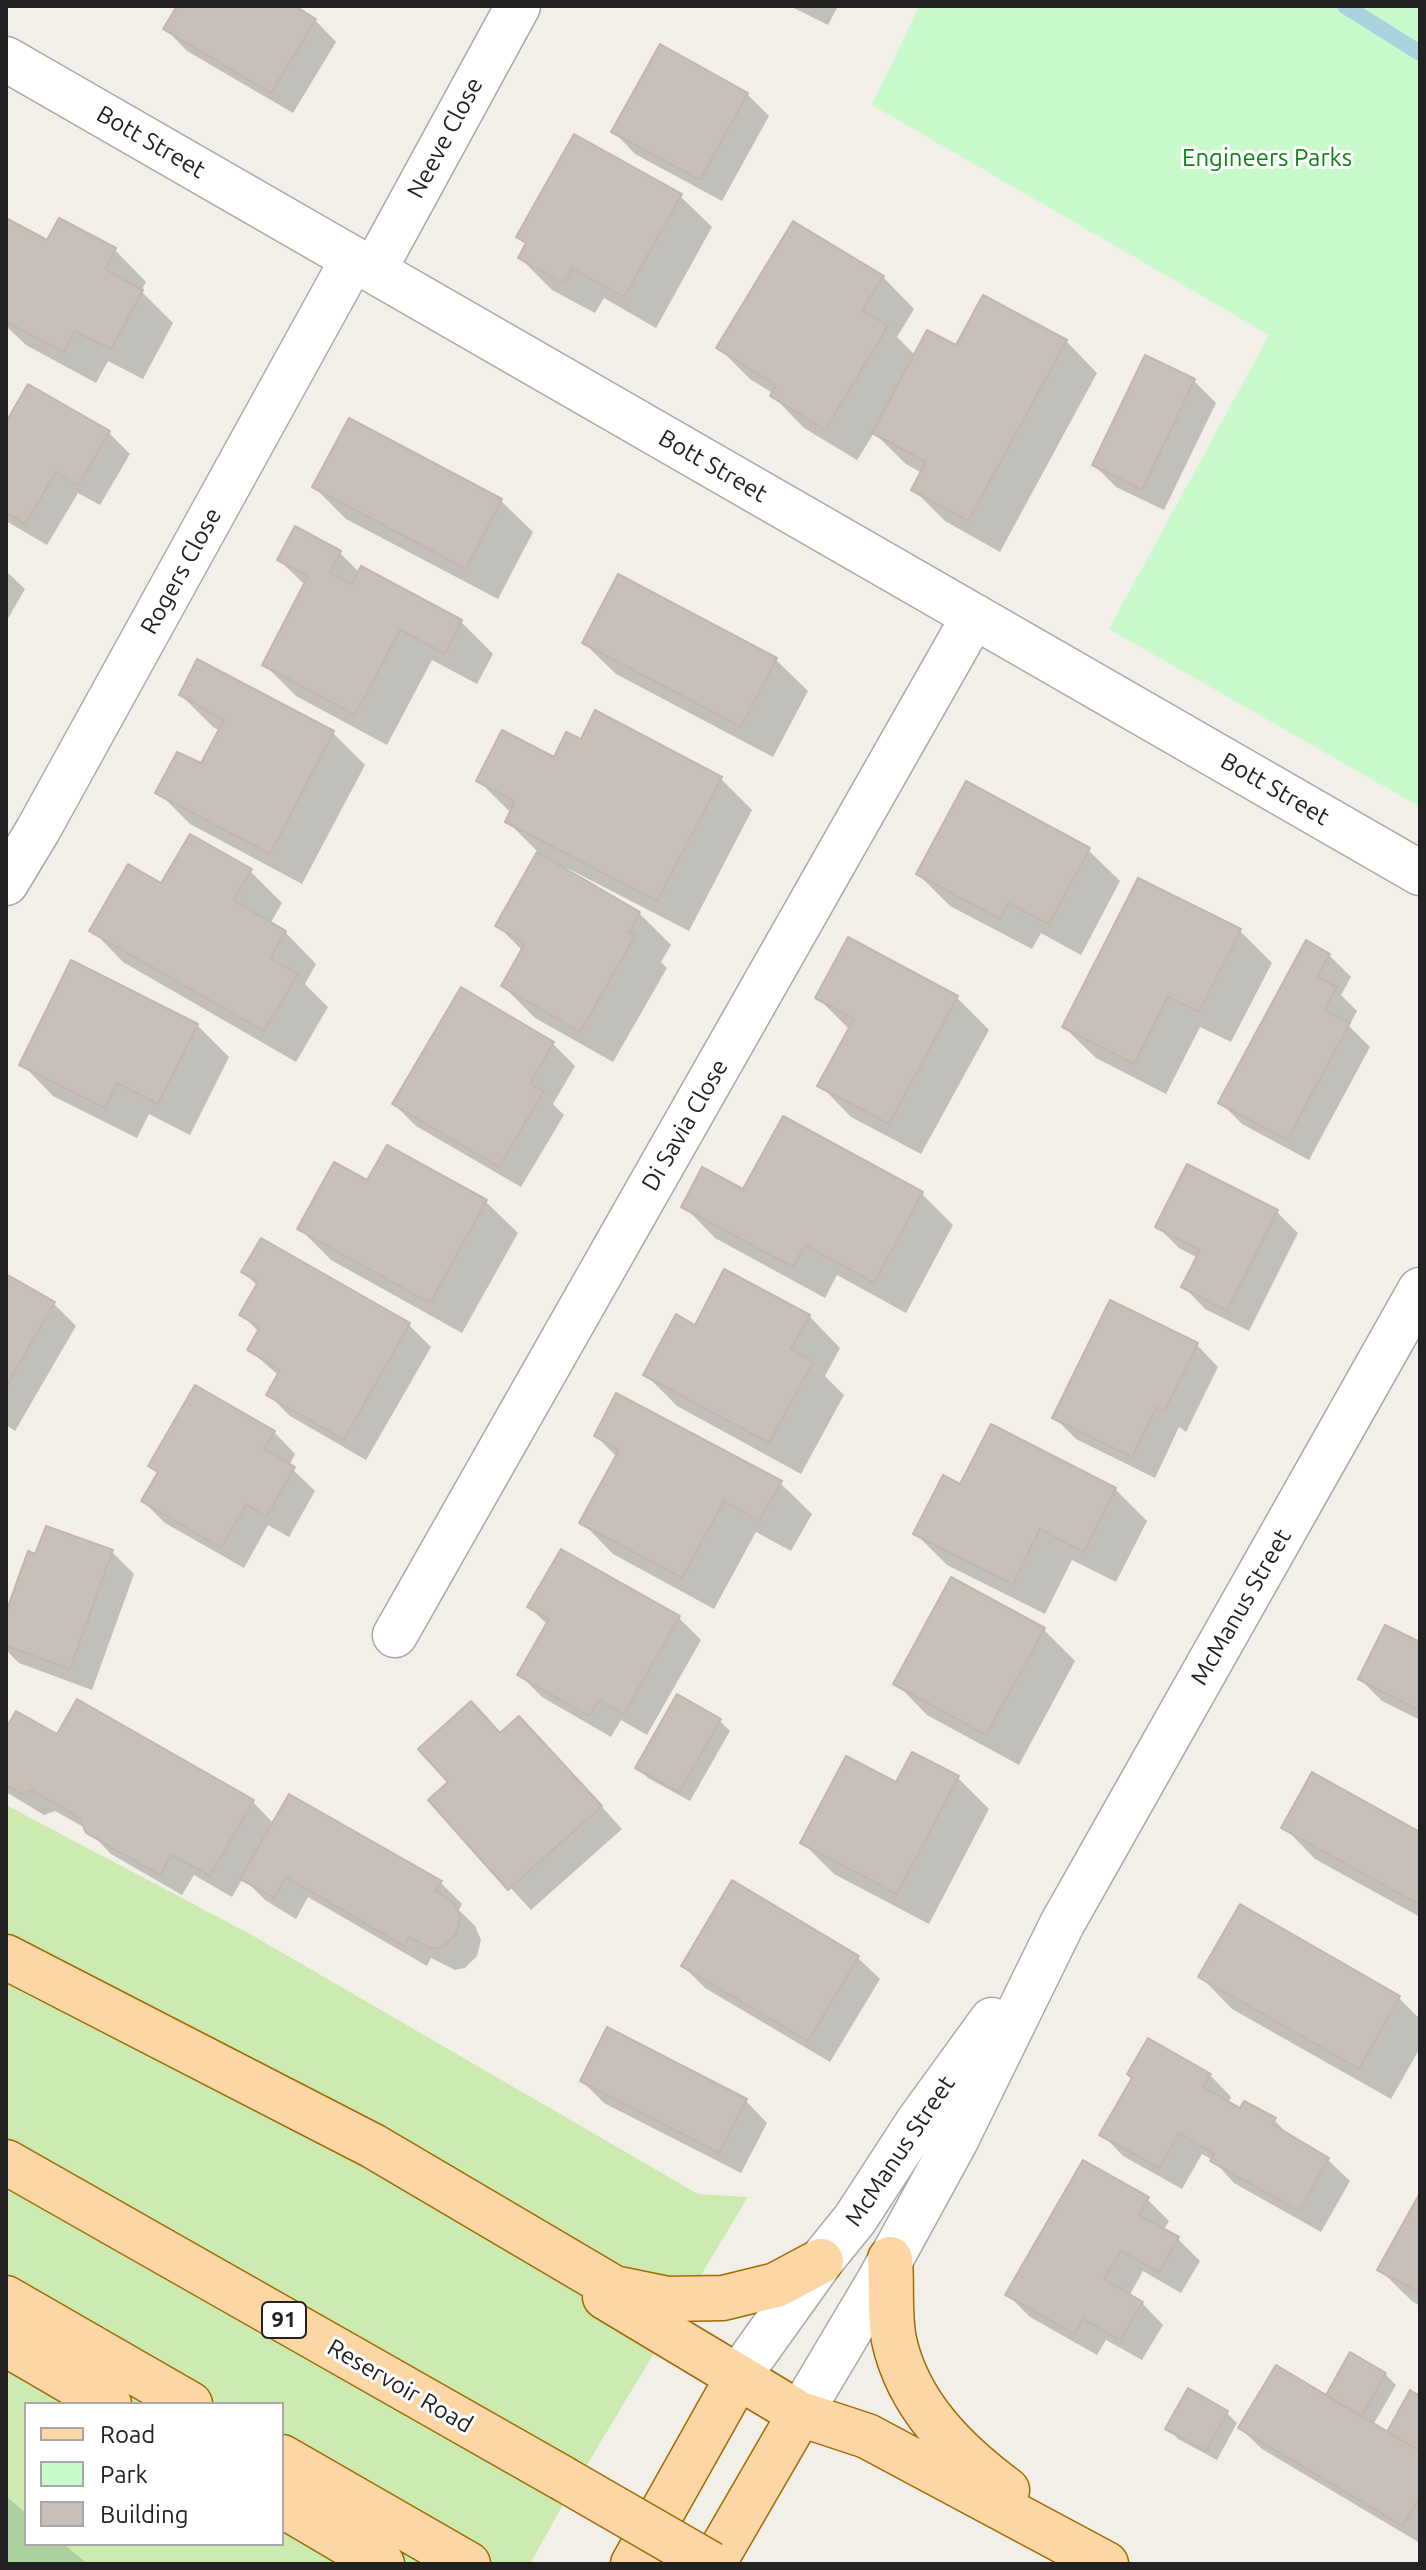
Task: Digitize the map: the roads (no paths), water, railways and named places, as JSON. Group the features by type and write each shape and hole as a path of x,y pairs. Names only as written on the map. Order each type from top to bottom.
{"main road":[{"path":"6,1957 373,2146 614,2288 668,2299 723,2298 776,2285 821,2261"},
{"name":"Reservoir Road","path":"6,2162 712,2564"},
{"path":"520,2234 564,2272 800,2414 867,2436 1107,2564"},
{"path":"890,2259 894,2339 912,2391 939,2429 979,2469 1107,2564"},
{"path":"6,2298 187,2402"},
{"path":"6,2344 106,2402"},
{"path":"633,2564 738,2377"},
{"path":"712,2564 800,2414"},
{"path":"284,2458 468,2564"},
{"path":"284,2506 382,2564"}],"street":[{"name":"Neeve Close","path":"364,265 518,6"},
{"name":"Bott Street","path":"6,59 1420,873"},
{"name":"Rogers Close","path":"6,883 364,265"},
{"name":"Di Savia Close","path":"395,1635 974,616"},
{"name":"McManus Street","path":"800,2414 955,2142 1062,1924 1420,1290"},
{"name":"McManus Street","path":"738,2377 855,2219 918,2122 1062,1924"}],"waterway":[{"path":"1345,6 1420,53"}],"park label":[{"name":"Engineers Parks","path":"1267,158"}]}
